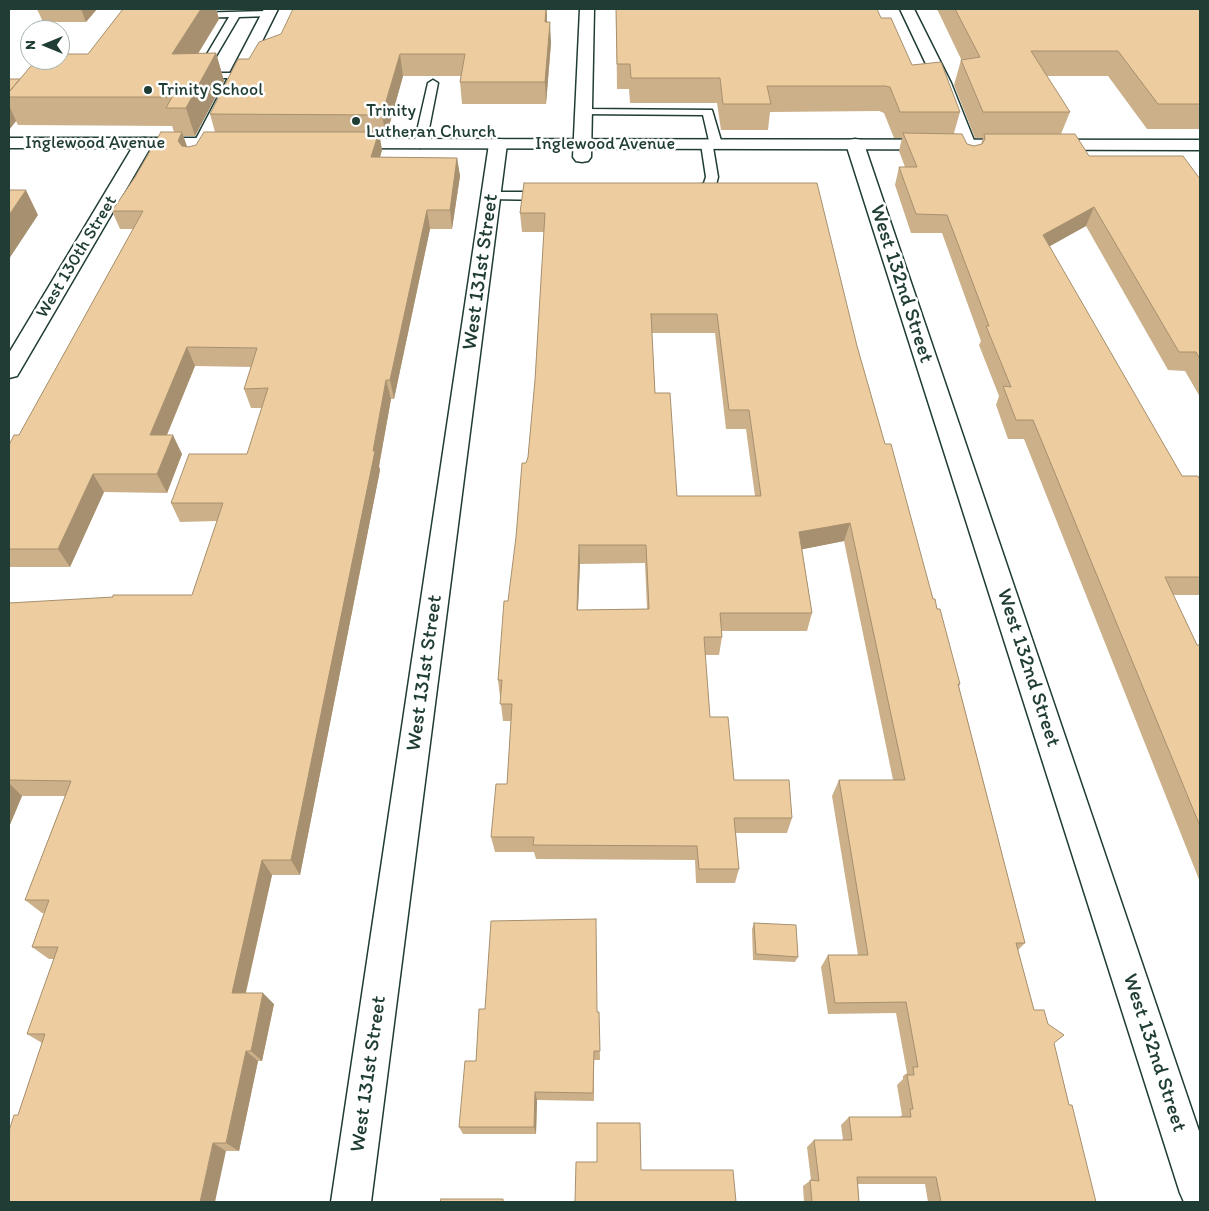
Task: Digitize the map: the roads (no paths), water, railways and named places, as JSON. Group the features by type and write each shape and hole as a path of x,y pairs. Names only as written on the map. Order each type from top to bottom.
{"street":[{"path":"583,151 587,9"},
{"path":"907,9 943,83 967,150"},
{"path":"198,150 270,11"},
{"name":"Inglewood Avenue","path":"9,143 140,151"},
{"name":"Inglewood Avenue","path":"497,151 420,144 331,151 497,151 583,151 711,148 967,150 1200,144"},
{"name":"West 132nd Street","path":"858,150 1200,1193"},
{"name":"Inglewood Avenue","path":"967,150 1200,157"},
{"name":"Inglewood Avenue","path":"9,158 140,151 247,151"},
{"name":"West 130th Street","path":"9,371 140,151"},
{"name":"West 131st Street","path":"351,1202 497,151"}],"lane":[{"path":"185,15 270,11"},
{"path":"236,14 199,76 236,76"},
{"path":"420,144 433,82"},
{"path":"584,112 708,112 712,177 710,185 688,195 679,195"},
{"path":"492,196 560,196"}],"place":[{"name":"Trinity School","path":"148,90"},
{"name":"Trinity Lutheran Church","path":"356,121"}]}
